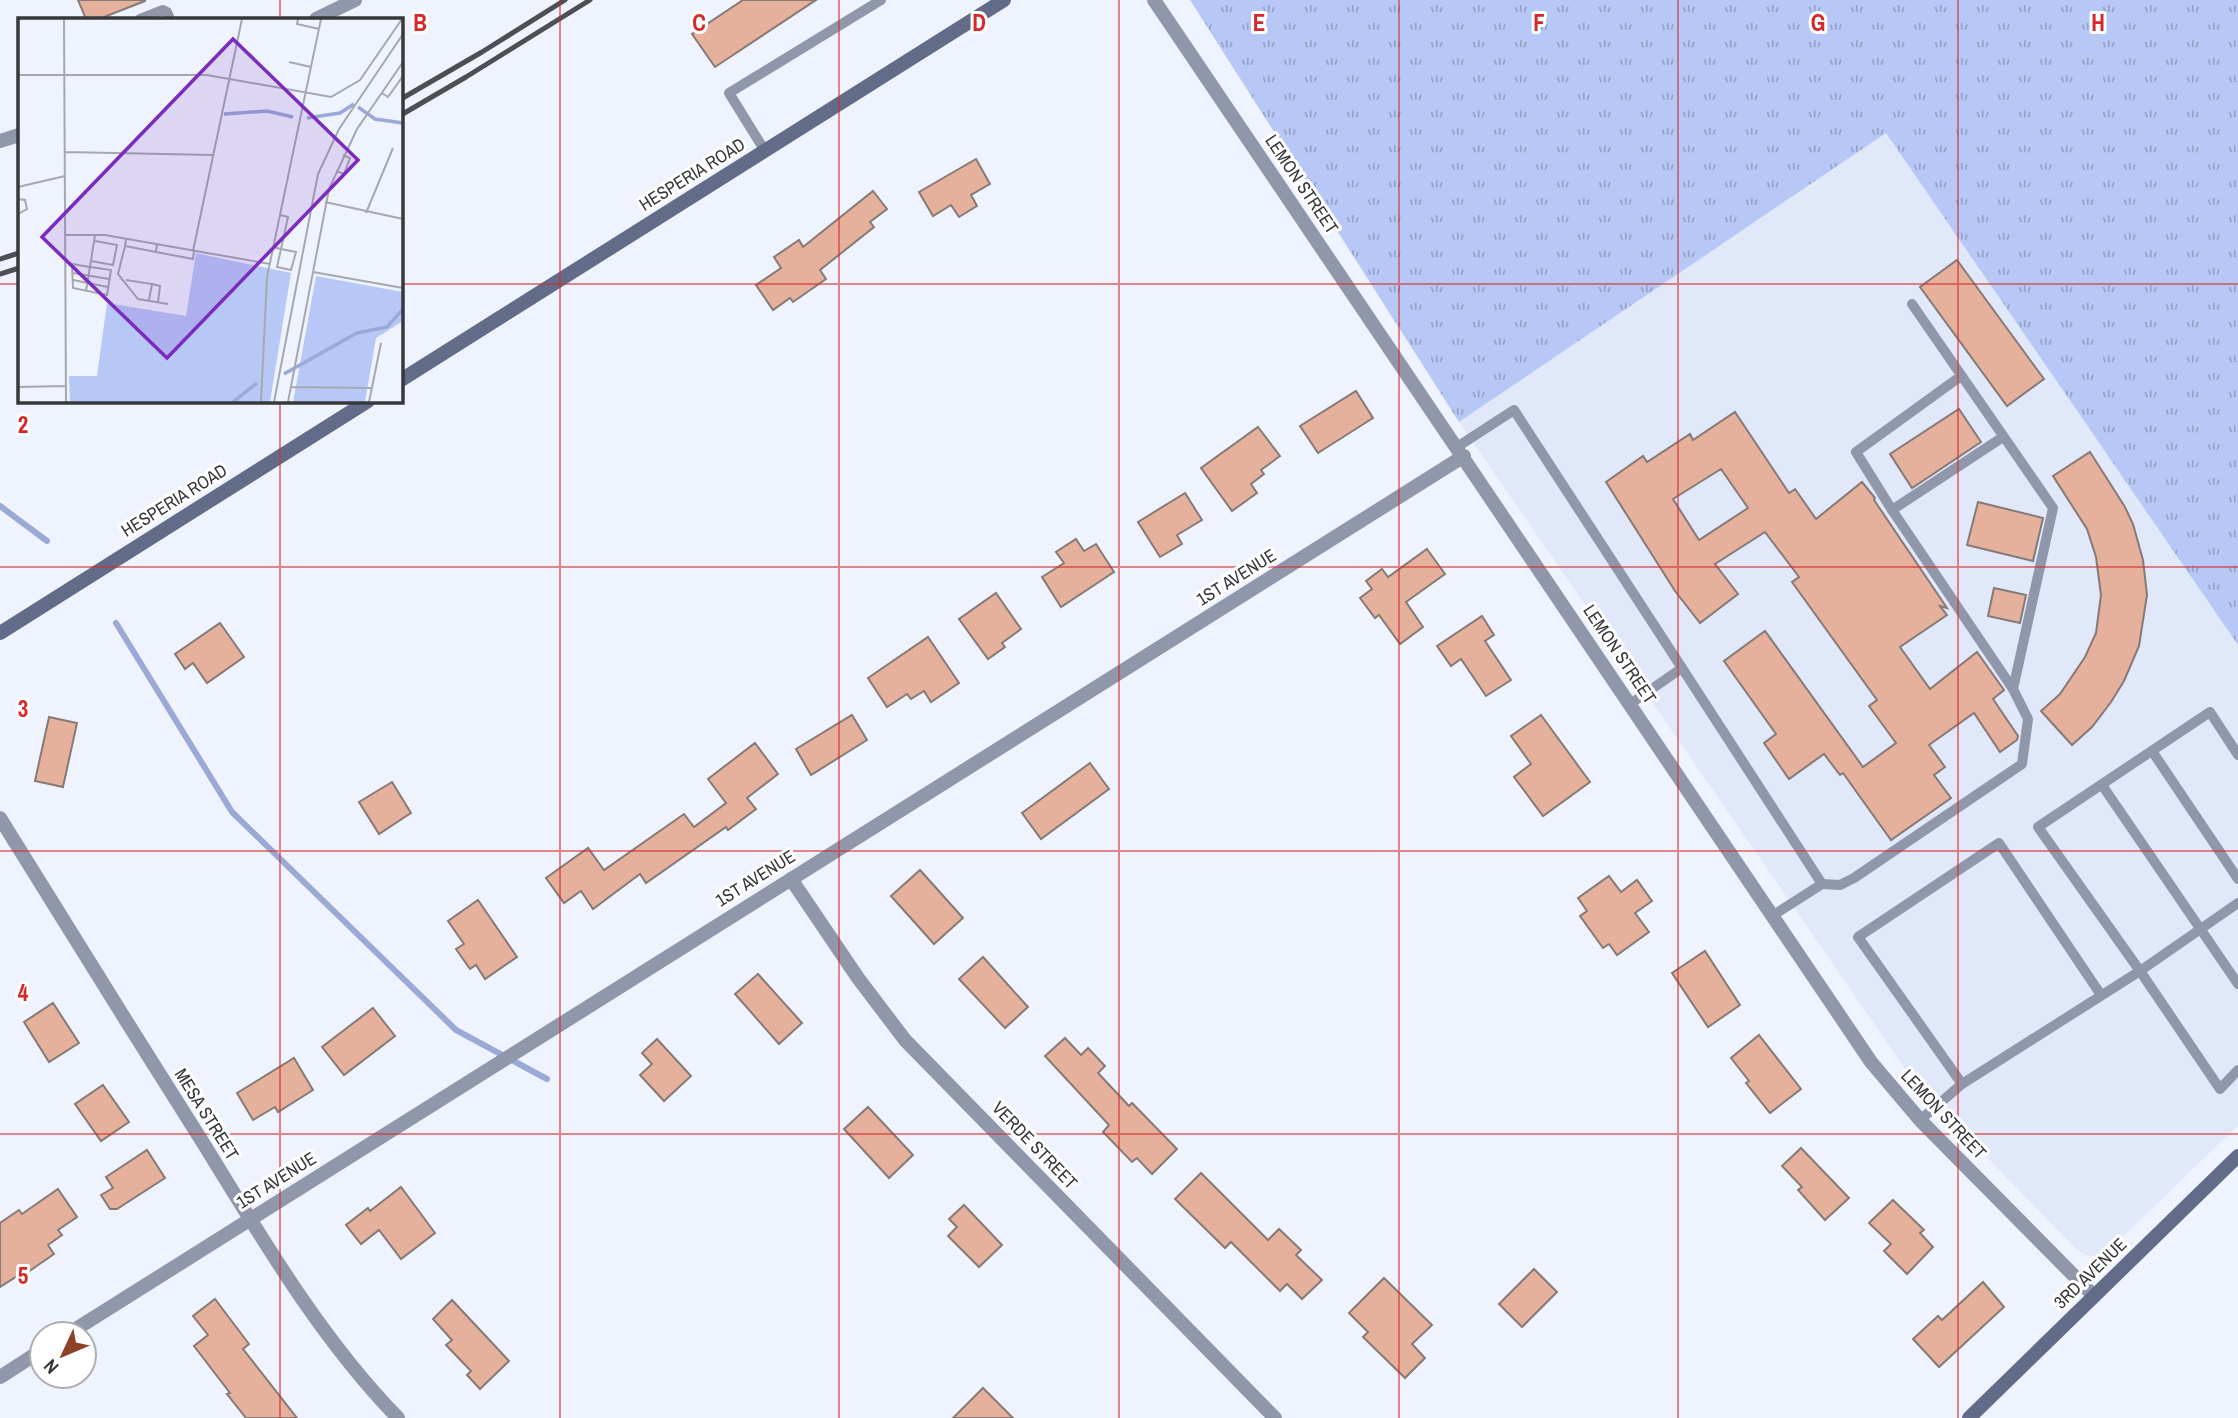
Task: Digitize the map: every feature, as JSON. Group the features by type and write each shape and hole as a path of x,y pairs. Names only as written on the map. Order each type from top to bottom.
{"main road":[{"name":"HESPERIA ROAD","path":"402,379 765,151 983,6 1004,0"},
{"name":"HESPERIA ROAD","path":"0,633 366,402"},
{"name":"3RD AVENUE","path":"1969,1418 2238,1156"}],"street":[{"path":"318,18 355,0"},
{"name":"LEMON STREET","path":"1154,0 1871,1062 1920,1120 2094,1296"},
{"path":"0,141 18,135"},
{"name":"1ST AVENUE","path":"90,1320 791,879 1461,451"},
{"name":"MESA STREET","path":"0,818 250,1219 349,1362 398,1418"},
{"name":"VERDE STREET","path":"791,879 858,978 905,1040 1275,1418"},
{"path":"0,1377 28,1359"}],"lane":[{"path":"765,151 730,93 881,0"},
{"path":"143,18 163,10 170,18"},
{"path":"1912,304 2053,508 2013,689"},
{"path":"1772,916 1822,884 1840,886 2022,764 2028,719 2013,689 1856,452 1961,376"},
{"path":"1461,451 1514,410 1822,884"},
{"path":"1892,510 2003,437"},
{"path":"1630,704 1682,668"},
{"path":"2238,755 2210,712 2038,827 2220,1089 2238,1070"},
{"path":"2152,751 2238,879"},
{"path":"2102,785 2238,984"},
{"path":"1962,1084 1858,937 1999,843 2101,995"},
{"path":"1920,1120 1962,1084 2140,971 2238,903"}],"shaded area":[{"path":"1886,132 2238,645 2238,1125 2103,1256 2088,1256 2076,1249 1915,1083 1459,422"}],"green space":[{"path":"1190,0 2238,0 2238,645 1886,133 1459,422"}],"building":[{"path":"78,0 145,0 102,18 86,18"},
{"path":"743,0 816,0 715,67 692,34"},
{"path":"976,159 990,184 971,195 977,206 959,217 951,205 933,216 919,192"},
{"path":"873,191 887,209 870,222 874,227 820,270 826,279 793,302 790,298 773,310 756,285 781,268 774,257 799,240 803,247"},
{"path":"1957,260 2044,379 2007,406 1920,287"},
{"path":"1356,391 1373,418 1318,453 1300,426"},
{"path":"1959,409 1981,442 1912,488 1890,454"},
{"path":"1735,412 1789,493 1795,489 1816,519 1862,482 1947,608 1940,606 1947,615 1900,647 1930,689 1977,652 2004,690 1993,699 2018,736 2017,740 2000,752 1974,713 1929,745 1945,767 1934,775 1951,798 1891,840 1843,773 1840,775 1824,754 1789,779 1764,743 1776,734 1724,661 1765,631 1863,767 1896,743 1869,706 1877,700 1792,582 1799,577 1765,532 1715,564 1738,594 1700,623 1675,591 1606,482 1643,456 1647,462 1690,434 1693,440","holes":["1721,469 1748,508 1699,540 1673,499"]},
{"path":"1258,427 1280,456 1261,470 1264,474 1251,484 1257,493 1232,511 1201,468"},
{"path":"2090,452 2133,524 2143,560 2147,595 2139,646 2124,681 2092,727 2072,745 2041,711 2060,694 2085,657 2096,633 2101,595 2096,557 2087,529 2053,476"},
{"path":"1185,493 1202,520 1177,535 1182,544 1160,557 1138,522"},
{"path":"1978,502 2043,518 2033,561 1967,545"},
{"path":"1076,539 1084,551 1096,544 1114,572 1061,607 1042,577 1064,563 1056,552"},
{"path":"1427,549 1445,574 1406,602 1423,627 1400,644 1379,615 1375,618 1360,598 1372,589 1366,581 1382,569 1388,577"},
{"path":"1994,588 2026,595 2020,623 1988,616"},
{"path":"996,593 1021,629 1002,643 1005,647 988,659 959,619"},
{"path":"1482,616 1494,635 1485,641 1511,680 1486,696 1461,659 1451,666 1437,646"},
{"path":"220,623 244,657 207,683 193,663 185,669 175,654"},
{"path":"928,637 959,683 931,702 924,691 911,699 907,694 887,707 868,678"},
{"path":"852,715 867,740 811,775 796,749"},
{"path":"1541,715 1590,782 1543,816 1514,777 1531,764 1511,736"},
{"path":"49,717 77,723 63,787 35,781"},
{"path":"755,743 778,774 747,798 756,809 646,883 640,874 593,909 581,891 564,903 546,878 588,848 604,870 684,814 694,827 726,803 708,779"},
{"path":"1090,763 1109,789 1041,839 1022,813"},
{"path":"392,782 411,813 379,834 359,802"},
{"path":"920,870 963,918 934,944 891,896"},
{"path":"1609,876 1621,892 1637,880 1652,901 1635,913 1649,932 1617,955 1609,944 1603,948 1580,916 1587,911 1578,898"},
{"path":"478,900 517,957 485,979 476,965 470,969 456,949 464,944 448,921"},
{"path":"1705,951 1740,1005 1708,1027 1672,973"},
{"path":"983,957 1028,1007 1005,1028 959,979"},
{"path":"758,974 802,1023 779,1044 735,994"},
{"path":"53,1003 79,1043 49,1062 24,1022"},
{"path":"373,1008 395,1036 344,1075 322,1047"},
{"path":"1759,1035 1801,1089 1770,1113 1746,1083 1749,1081 1731,1058"},
{"path":"1065,1038 1081,1055 1088,1048 1105,1066 1098,1073 1129,1106 1132,1103 1177,1149 1152,1174 1137,1158 1132,1162 1103,1132 1109,1125 1045,1056"},
{"path":"657,1039 691,1076 664,1101 640,1075 652,1064 642,1053"},
{"path":"294,1058 313,1090 278,1112 275,1107 253,1120 237,1093"},
{"path":"103,1085 129,1122 101,1141 75,1104"},
{"path":"868,1107 913,1155 889,1178 844,1129"},
{"path":"1801,1148 1849,1198 1825,1220 1798,1190 1802,1187 1782,1166"},
{"path":"147,1150 165,1178 117,1209 110,1209 101,1195 113,1188 106,1177"},
{"path":"1201,1173 1268,1240 1279,1229 1301,1250 1296,1255 1322,1280 1302,1299 1287,1284 1280,1291 1231,1242 1225,1248 1175,1199"},
{"path":"401,1187 435,1233 401,1259 379,1230 361,1244 346,1225 368,1208 370,1211"},
{"path":"58,1189 77,1217 58,1230 62,1235 48,1245 54,1254 0,1287 0,1223 19,1210 22,1214"},
{"path":"1893,1200 1924,1230 1920,1233 1933,1247 1907,1274 1884,1251 1891,1244 1869,1223"},
{"path":"964,1205 1002,1245 979,1267 948,1236 957,1227 949,1219"},
{"path":"1534,1269 1557,1292 1522,1327 1499,1304"},
{"path":"1384,1278 1432,1325 1412,1344 1425,1358 1405,1378 1363,1337 1368,1332 1349,1313"},
{"path":"1983,1282 2004,1307 1939,1367 1913,1339 1938,1316 1942,1320"},
{"path":"215,1299 249,1344 243,1349 297,1418 246,1418 227,1394 230,1393 194,1346 208,1335 193,1316"},
{"path":"452,1300 509,1361 480,1389 467,1375 471,1371 446,1345 452,1340 433,1319"},
{"path":"983,1388 1013,1418 953,1418"}],"waterway":[{"path":"0,506 47,541"},
{"path":"116,623 232,812 456,1030 547,1079"}],"railway":[{"path":"402,98 565,0"},
{"path":"402,114 590,0"},
{"path":"0,259 18,253"},
{"path":"0,274 18,268"}]}
